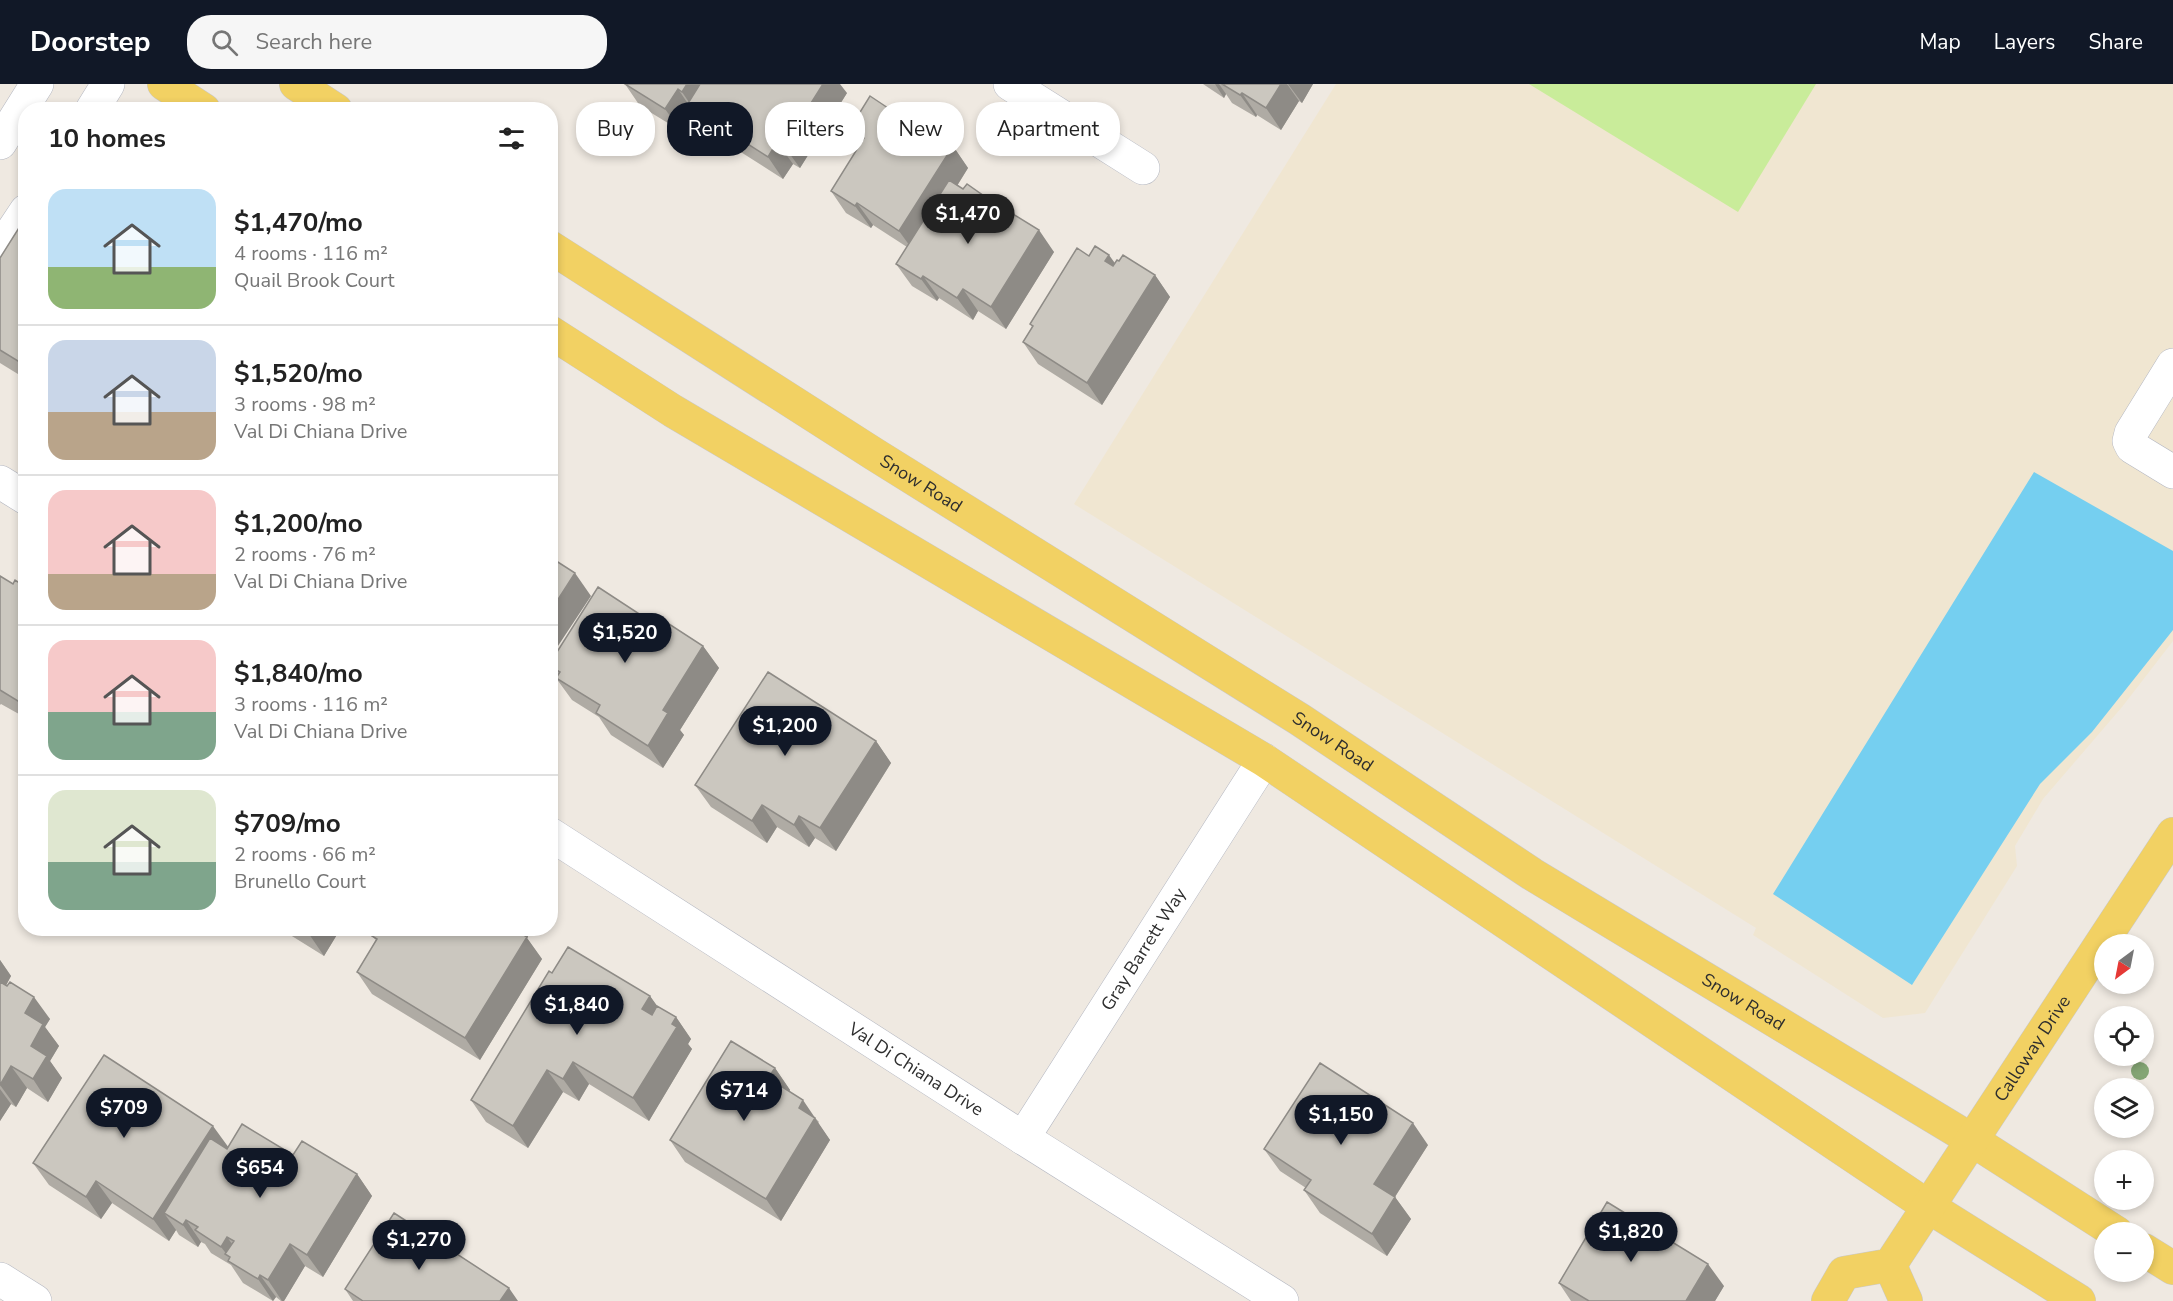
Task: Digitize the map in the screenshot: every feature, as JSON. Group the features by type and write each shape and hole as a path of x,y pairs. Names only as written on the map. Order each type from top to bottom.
{"main road":[{"path":"164,84 192,102"},
{"path":"296,84 324,102"},
{"name":"Snow Road","path":"558,252 874,454 1299,719 1532,874 1972,1140 2100,1222"},
{"path":"558,337 673,411 1264,760 1929,1207 2079,1301"},
{"name":"Calloway Drive","path":"1890,1265 2173,834"},
{"path":"2154,1256 2173,1268"},
{"path":"1828,1301 1844,1274 1890,1265 1906,1301"}],"street":[{"path":"26,102 37,84"},
{"path":"97,102 108,84"},
{"path":"1010,84 1143,168"},
{"path":"0,143 18,114"},
{"path":"0,250 18,223"},
{"path":"2173,365 2131,433 2129,441 2132,447 2173,472"},
{"path":"0,482 18,493"},
{"name":"Gray Barrett Way","path":"1023,1138 1264,760"},
{"name":"Val Di Chiana Drive","path":"558,839 1023,1138 1282,1301"},
{"path":"0,1279 35,1301"}],"shaded area":[{"path":"1336,84 2173,84 2173,641 2122,707 2043,799 2015,846 2017,866 1925,1013 1883,1018 1753,935 1756,928 1074,504"}],"green space":[{"path":"1529,84 1816,84 1738,212"}],"water":[{"path":"2034,472 2173,551 2173,630 2092,732 2040,784 1912,985 1773,894"}],"building":[{"path":"625,84 687,84 682,92 678,89 670,102 667,102 665,109"},
{"path":"700,84 823,84 812,102 765,102 765,155 753,147 753,102 689,102"},
{"path":"1222,84 1281,84 1266,108"},
{"path":"870,96 879,102 877,102 877,156 947,156 899,231 857,203 855,206 831,191 853,156 865,156 865,104"},
{"path":"949,180 963,189 967,184 984,196 976,208 984,213 992,201 1039,230 991,307 963,289 957,298 923,276 921,279 896,264"},
{"path":"18,229 18,361 0,350 0,258"},
{"path":"1095,246 1109,255 1105,261 1113,266 1123,255 1155,275 1087,383 1023,342 1033,326 1030,324 1077,248 1089,256"},
{"path":"558,562 575,573 558,600"},
{"path":"0,576 13,584 15,580 18,582 18,701 0,690"},
{"path":"598,587 659,627 663,620 703,646 663,710 668,713 648,746 596,713 600,705 558,679 560,672 558,671 558,650"},
{"path":"768,672 876,741 820,828 799,816 794,825 762,805 752,821 695,785"},
{"path":"372,936 527,937 465,1038 357,972 377,939"},
{"path":"568,947 650,996 642,1009 652,1015 657,1006 676,1017 672,1024 677,1027 633,1098 573,1062 563,1079 547,1070 513,1126 471,1100 549,971 552,973"},
{"path":"0,982 7,986 10,982 34,997 25,1013 43,1024 31,1046 47,1056 33,1079 11,1066 0,1085"},
{"path":"731,1041 775,1068 768,1078 803,1100 799,1108 815,1118 766,1199 670,1140"},
{"path":"104,1055 213,1126 153,1219 96,1181 86,1197 33,1163"},
{"path":"1320,1063 1413,1123 1374,1184 1395,1197 1372,1234 1304,1190 1311,1180 1264,1149"},
{"path":"242,1124 293,1155 302,1141 357,1174 307,1255 290,1244 268,1280 260,1275 258,1279 228,1261 230,1257 225,1254 234,1241 227,1237 221,1247 195,1230 198,1227 186,1220 183,1225 164,1213 210,1138 227,1149"},
{"path":"1607,1202 1708,1264 1686,1301 1589,1301 1559,1283"},
{"path":"394,1213 509,1288 500,1301 363,1301 345,1289"}]}
